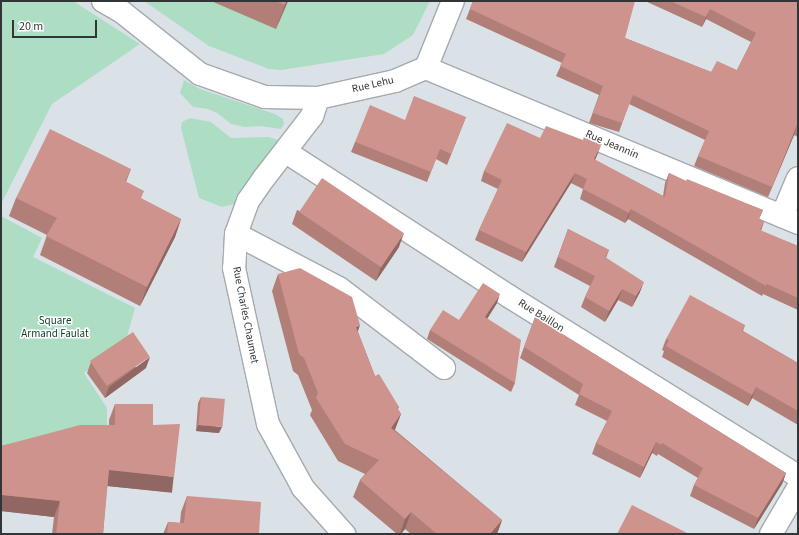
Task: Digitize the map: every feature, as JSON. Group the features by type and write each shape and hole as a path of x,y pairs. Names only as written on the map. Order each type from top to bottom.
{"street":[{"path":"103,1 122,12 200,74 265,97 318,98"},
{"path":"426,68 453,1"},
{"name":"Rue Lehu","path":"318,98 395,81 426,68"},
{"name":"Rue Jeannin","path":"426,68 790,220"},
{"name":"Rue Charles Chaumet","path":"318,98 312,116 248,201 236,234 234,268 268,424 303,488 344,534"},
{"name":"Rue Baillon","path":"286,152 517,301 798,476"},
{"path":"790,220 798,178"},
{"path":"236,234 339,288 444,368"},
{"path":"771,534 798,488"}],"green space":[{"path":"1,1 73,1 140,44 52,104 1,204"},
{"path":"144,1 430,1 413,35 384,54 281,70 269,69 209,46"},
{"path":"184,80 200,89 275,114 283,119 284,124 281,129 260,126 245,127 231,124 217,113 208,109 193,107 180,93"},
{"path":"190,118 211,122 231,138 268,137 282,141 234,204 222,207 199,198 181,128 182,122"},
{"name":"Square Armand Faulat","path":"1,216 42,238 33,257 135,308 126,340 84,373 107,408 107,436 1,456"}],"building":[{"path":"275,1 286,1 285,5"},
{"path":"473,1 635,1 625,38 711,72 717,61 737,70 756,33 710,9 706,17 670,1 798,1 798,125 772,187 698,156 709,131 633,95 622,123 593,113 603,86 560,66 566,54 470,9"},
{"path":"414,96 466,117 451,154 440,149 431,172 355,142 370,105 405,120"},
{"path":"507,123 540,138 546,126 583,140 584,136 602,143 594,159 665,197 669,173 686,181 687,179 763,210 759,219 764,222 760,230 798,246 798,298 767,284 766,286 631,209 629,213 583,189 587,179 575,173 526,252 479,230 502,180 484,171"},
{"path":"50,129 131,169 125,181 144,191 141,198 181,219 147,287 46,236 57,218 16,198"},
{"path":"322,178 404,233 381,267 299,212"},
{"path":"568,229 609,250 605,257 644,282 636,296 622,289 609,311 585,297 595,276 558,257"},
{"path":"300,268 352,297 360,325 356,327 375,376 379,374 399,407 397,408 401,414 391,428 502,520 490,534 437,534 411,512 405,519 360,480 379,460 345,444 316,398 318,393 304,358 299,354 278,274"},
{"path":"483,283 500,294 485,317 521,340 515,383 430,330 443,310 459,320"},
{"path":"690,295 745,325 742,331 798,363 798,411 756,387 752,395 666,346 669,340 666,339"},
{"path":"535,317 786,473 758,518 694,485 703,468 662,443 661,445 656,442 644,467 596,443 612,411 579,394 583,384 524,347"},
{"path":"133,332 150,357 107,386 90,361"},
{"path":"201,397 225,399 222,427 199,425"},
{"path":"115,404 153,404 153,425 180,424 174,477 109,470 103,534 56,534 60,501 2,495 1,446 80,425 115,425"},
{"path":"187,496 261,502 259,534 167,534 168,522 184,523"},
{"path":"632,505 687,533 617,534"}]}
